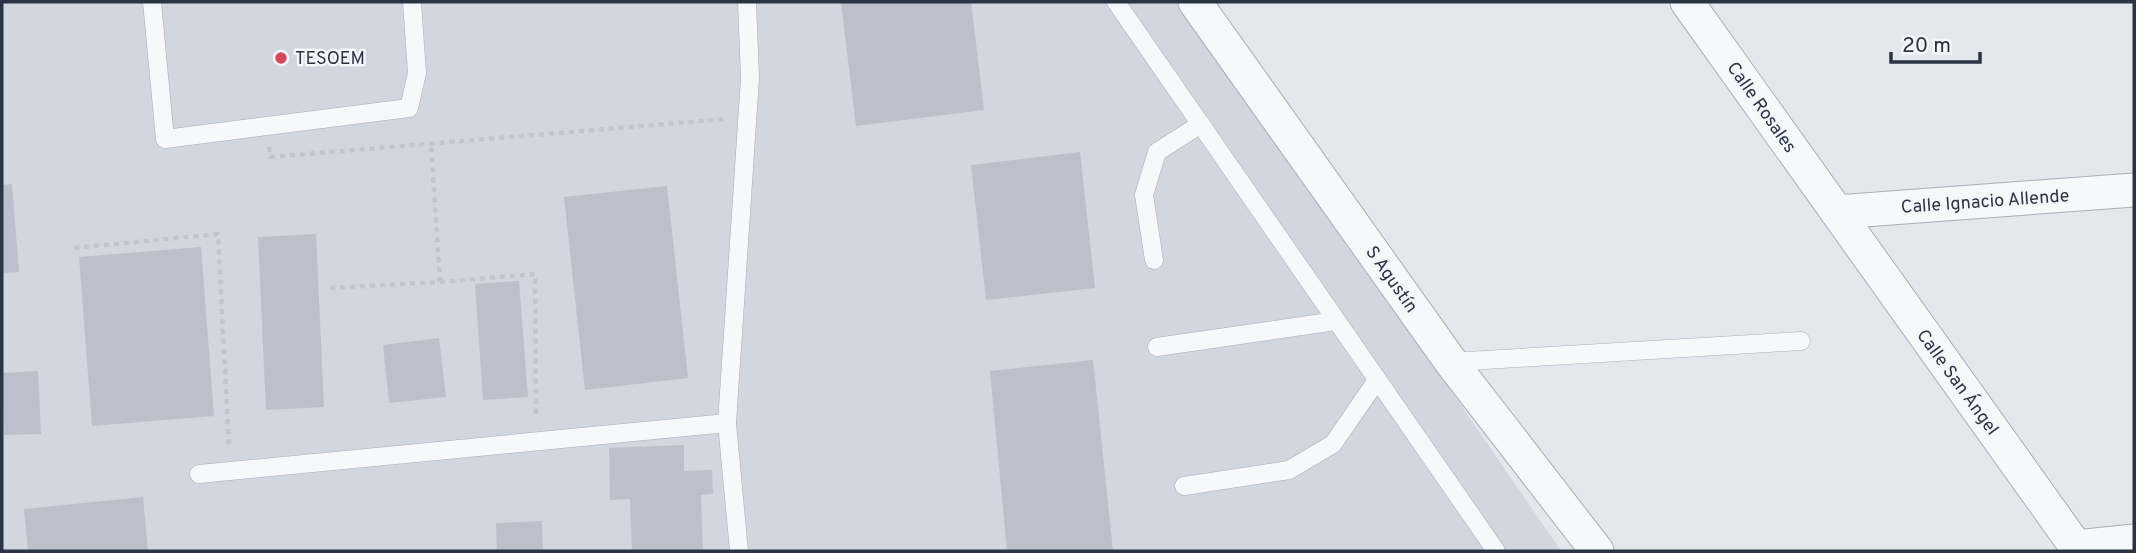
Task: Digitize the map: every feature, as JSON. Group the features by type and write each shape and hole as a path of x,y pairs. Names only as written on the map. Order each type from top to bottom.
{"street":[{"name":"S Agustín","path":"1195,2 1451,362 1597,551"},
{"name":"Calle Rosales","path":"1687,2 1837,212"},
{"name":"Calle Ignacio Allende","path":"1837,212 2134,190"},
{"name":"Calle San Ángel","path":"1837,212 2078,549"},
{"path":"2078,549 2134,541"}],"lane":[{"path":"152,2 166,139 409,108 416,73 412,2"},
{"path":"739,551 727,423 750,78 747,2"},
{"path":"1116,2 1496,551"},
{"path":"1154,260 1144,195 1157,152 1200,124"},
{"path":"1157,347 1336,321"},
{"path":"1451,362 1801,341"},
{"path":"1184,486 1289,470 1333,444 1377,380"},
{"path":"199,474 727,423"}],"path":[{"path":"266,127 270,157 748,117"},
{"path":"431,144 440,282"},
{"path":"74,248 218,234 230,471"},
{"path":"330,288 535,274 537,442"}],"shaded area":[{"path":"2,2 1185,2 1561,551 2,551"}],"building":[{"path":"841,2 971,2 984,110 856,126"},
{"path":"1080,152 1095,288 986,300 971,165"},
{"path":"12,184 19,272 2,273 2,185"},
{"path":"667,186 688,378 585,390 564,197"},
{"path":"316,234 324,407 266,410 258,237"},
{"path":"201,247 214,416 92,426 79,257"},
{"path":"519,281 528,397 483,400 475,284"},
{"path":"439,338 446,397 389,403 383,345"},
{"path":"1093,360 1113,551 1007,551 990,371"},
{"path":"38,371 41,434 4,435 2,373"},
{"path":"684,445 684,471 712,470 713,494 701,495 703,551 632,551 630,499 610,500 609,448"},
{"path":"143,497 148,551 28,551 24,509"},
{"path":"542,521 543,551 497,551 496,523"}],"place":[{"name":"TESOEM","path":"281,58"}]}
